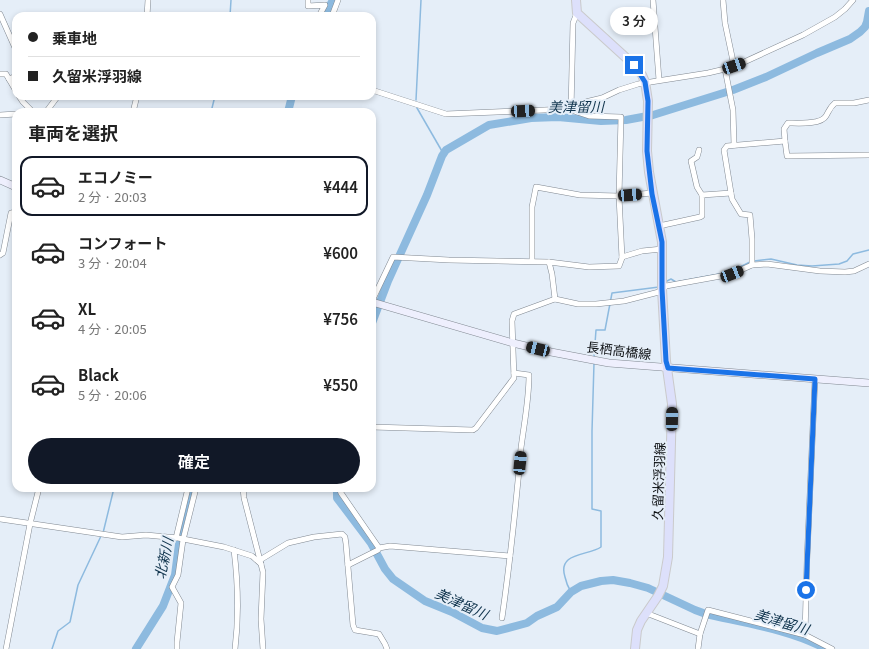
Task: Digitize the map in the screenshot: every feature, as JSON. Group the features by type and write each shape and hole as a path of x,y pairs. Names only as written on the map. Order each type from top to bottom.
{"main road":[{"path":"576,0 577,13"},
{"name":"久留米浮羽線","path":"577,13 634,65 645,82 648,101 647,151 652,194 662,249 662,289 666,361 672,404 668,557 663,586 641,621 637,630 635,649"},
{"path":"0,180 12,185"},
{"name":"長栖高橋線","path":"376,303 513,343 609,363 869,383"}],"street":[{"path":"147,12 148,0"},
{"path":"308,0 308,6 325,5 321,12"},
{"path":"334,12 338,0"},
{"path":"653,0 659,80"},
{"path":"723,0 725,23 734,66"},
{"path":"571,110 577,104 596,100 619,90 645,82 726,69 734,66 803,35 835,17 853,0"},
{"path":"571,110 573,22 577,13"},
{"path":"0,14 12,41"},
{"path":"726,69 733,110 734,145"},
{"path":"0,74 6,74 12,84"},
{"path":"376,91 446,114 571,110 589,116 621,117 619,196 622,257 619,266 589,267 532,261 449,260 393,257 376,293"},
{"path":"22,100 29,108"},
{"path":"869,100 854,103 836,103 827,112 826,117 819,122 788,123 784,129 787,156 869,155"},
{"path":"0,114 12,114"},
{"path":"752,265 750,215 741,214 732,199 724,150 727,146 785,141"},
{"path":"659,226 702,216 702,196 696,187 691,161 697,157 699,150"},
{"path":"532,261 532,207 536,187 580,195 619,196 652,194"},
{"path":"702,196 731,193"},
{"path":"0,255 3,253 12,213"},
{"path":"622,257 642,251 662,249"},
{"path":"549,262 555,299"},
{"path":"376,427 473,430 476,428 514,378 512,321 514,314 555,299 578,304 624,301 659,292 666,286 732,274 752,265 767,264 820,272 846,272 869,264"},
{"path":"502,618 529,386 529,375 514,373"},
{"path":"805,635 815,379"},
{"path":"6,649 30,524 38,492"},
{"path":"177,649 181,603 172,587 178,575 179,539 187,492"},
{"path":"179,539 195,492"},
{"path":"243,492 263,572 261,619 264,649"},
{"path":"341,492 379,549"},
{"path":"0,519 99,535 122,537 146,535 179,539 224,547 252,556 261,562"},
{"path":"261,562 288,544 342,534 345,537 353,625 355,630 379,634 387,649"},
{"path":"348,565 379,549 390,546 510,556"},
{"path":"234,550 238,584 235,649"},
{"path":"698,649 700,634 708,610 805,635 832,649"},
{"path":"646,613 700,634"}],"waterway":[{"path":"230,12 231,0"},
{"name":"北新川","path":"326,12 333,0"},
{"path":"416,100 421,0"},
{"name":"美津留川","path":"376,312 388,281 427,195 442,156 446,150 489,125 531,118 558,117 601,121 626,120 653,115 733,90 766,77 850,39 865,27 869,11"},
{"path":"212,108 214,100"},
{"name":"北新川","path":"289,108 291,100"},
{"path":"417,108 443,153"},
{"path":"754,261 771,259 797,265 812,266 839,264 847,261 853,254 869,250"},
{"path":"665,282 671,279 676,282 730,272 750,262"},
{"path":"594,357 596,330 605,330 612,293 659,287"},
{"path":"571,592 565,577 565,563 575,556 601,547 601,511 592,509 594,363"},
{"path":"103,533 113,492"},
{"name":"北新川","path":"136,649 163,606 175,575 179,544 191,492"},
{"name":"美津留川","path":"337,492 337,498 371,543 385,569 393,579 425,601 452,612 482,628 497,631 527,623 537,616 557,607 571,592 581,586 601,581 613,580 648,588 706,614 783,632 813,642 826,649"},
{"path":"52,649 58,631 70,622 78,585 101,536"}],"route":[{"path":"634,65 645,82 648,101 647,151 652,194 662,242 662,289 666,361 668,368 815,379 806,590"}]}
